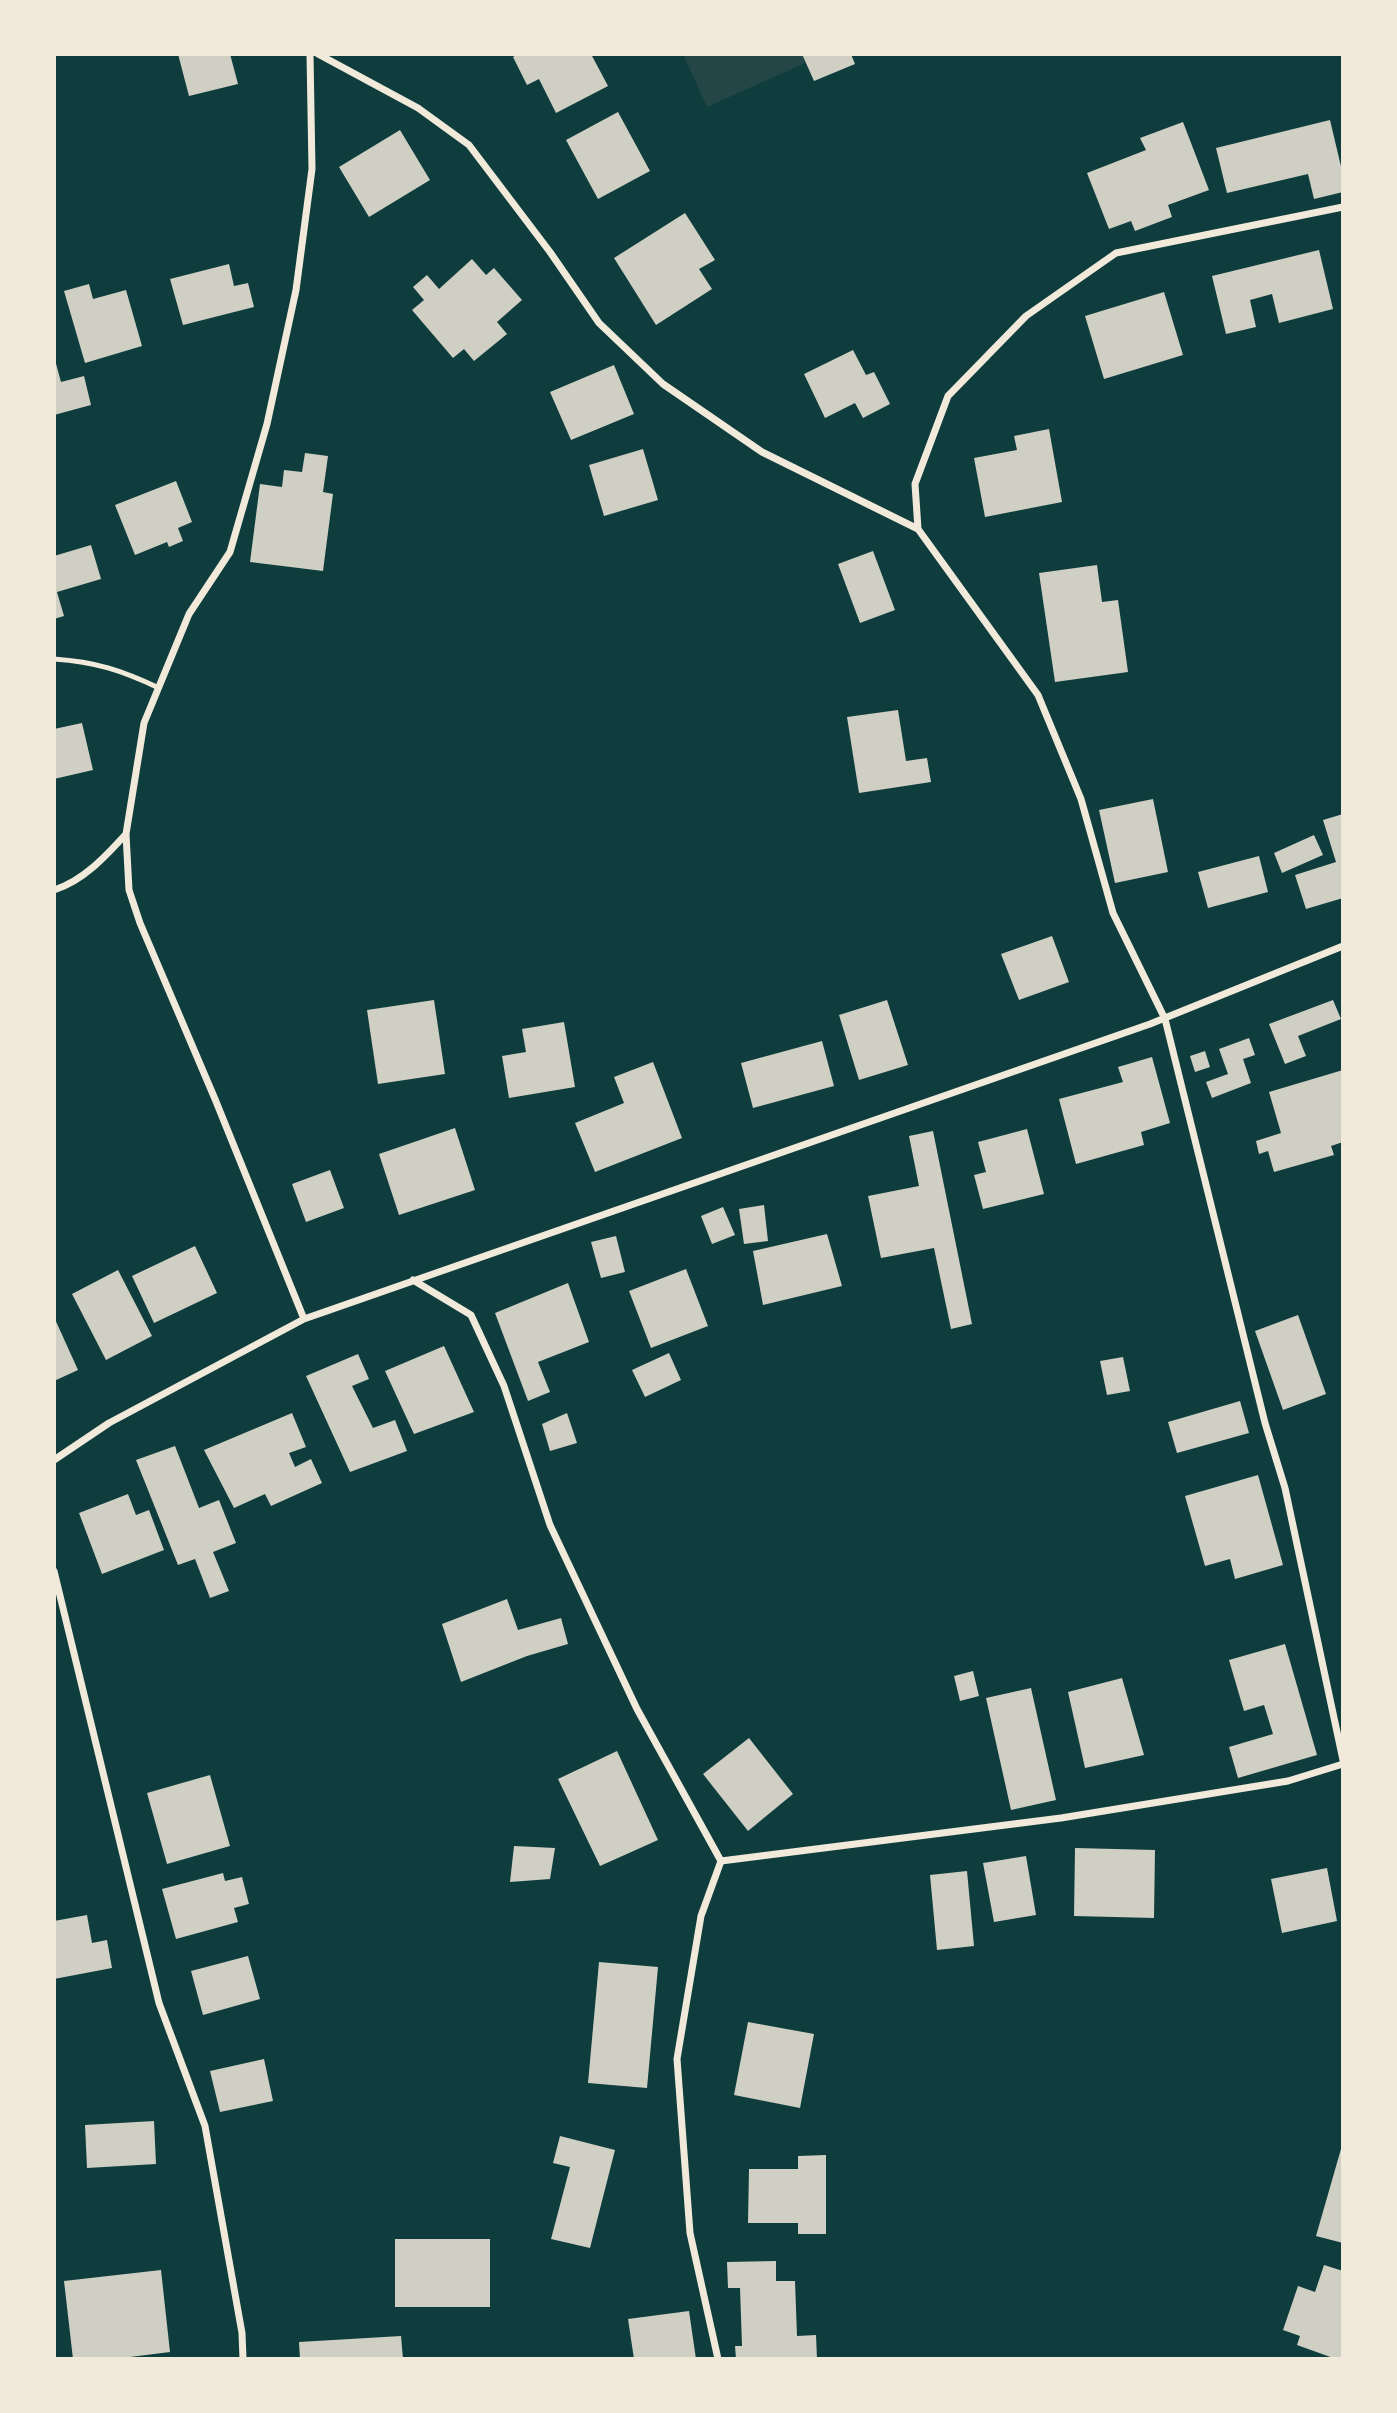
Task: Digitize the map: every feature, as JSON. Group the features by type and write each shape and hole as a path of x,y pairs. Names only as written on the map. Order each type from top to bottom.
{"street":[{"path":"304,1319 140,923 129,890 125,834 144,723 189,614 230,552 267,424 296,290 312,169 310,54"},
{"path":"318,54 418,108 470,145 599,323 663,384 762,452 918,529 1038,695 1081,799 1113,913 1165,1019 1265,1423 1285,1488 1343,1762 1288,1781 1061,1818 721,1861"},
{"path":"918,529 915,484 948,396 1026,316 1116,253 1343,207"},
{"path":"54,890 71,885 109,852 125,834"},
{"path":"54,1460 108,1423 304,1319 1165,1019 1343,946"},
{"path":"412,1280 471,1315 504,1387 550,1525 636,1709 721,1861 701,1916 677,2059 690,2232 718,2359"},
{"path":"54,1571 159,2003 205,2126 242,2333 243,2359"}],"lane":[{"path":"54,659 80,661 123,671 159,688"}],"shaded area":[{"path":"683,54 825,54 707,107"}],"building":[{"path":"178,54 230,54 238,84 189,96"},
{"path":"518,54 591,54 608,86 556,113 539,79 527,85 513,57"},
{"path":"802,54 851,54 855,64 814,81"},
{"path":"618,112 650,171 598,199 566,140"},
{"path":"1330,120 1343,175 1343,192 1314,199 1308,174 1227,193 1216,148"},
{"path":"1183,122 1209,190 1168,205 1172,217 1135,231 1131,221 1109,229 1087,173 1146,150 1140,138"},
{"path":"400,130 430,180 369,217 339,167"},
{"path":"685,213 715,260 699,269 712,289 656,325 614,258"},
{"path":"1319,250 1333,309 1279,323 1272,294 1250,300 1256,327 1226,334 1212,276"},
{"path":"472,259 486,275 494,268 522,300 497,322 507,334 474,361 464,349 453,358 412,310 424,300 413,287 427,275 439,289"},
{"path":"229,264 234,286 248,283 254,307 183,325 170,279"},
{"path":"89,284 93,299 126,290 142,346 85,363 64,291"},
{"path":"1164,292 1183,355 1104,379 1085,316"},
{"path":"853,350 866,375 874,372 890,404 863,418 855,403 825,418 804,374"},
{"path":"55,360 61,382 84,376 91,405 54,415"},
{"path":"614,365 634,414 571,440 550,392"},
{"path":"1049,429 1062,502 985,517 974,458 1017,450 1014,436"},
{"path":"643,449 658,500 604,516 589,465"},
{"path":"305,453 328,456 323,492 333,494 323,571 250,562 260,484 282,487 284,470 302,472"},
{"path":"176,481 192,522 178,528 183,541 169,547 167,542 135,555 115,505"},
{"path":"91,545 101,579 57,592 64,616 54,619 54,556"},
{"path":"873,551 895,610 860,623 838,564"},
{"path":"1097,565 1102,602 1118,600 1128,672 1055,682 1039,573"},
{"path":"898,710 906,761 927,758 931,782 859,793 847,717"},
{"path":"82,723 93,770 54,779 54,729"},
{"path":"1153,799 1168,872 1115,883 1099,810"},
{"path":"1343,814 1343,898 1306,909 1295,875 1336,862 1323,820"},
{"path":"1314,835 1323,855 1282,873 1274,853"},
{"path":"1259,856 1268,892 1208,908 1198,872"},
{"path":"1052,936 1069,982 1019,1000 1001,954"},
{"path":"434,1000 445,1074 378,1084 367,1010"},
{"path":"887,1000 908,1065 859,1080 839,1015"},
{"path":"1333,1000 1341,1019 1298,1036 1306,1056 1285,1064 1269,1024"},
{"path":"564,1022 575,1087 509,1098 502,1056 526,1052 522,1029"},
{"path":"1249,1038 1255,1055 1243,1059 1251,1083 1212,1098 1206,1082 1228,1074 1219,1049"},
{"path":"822,1041 834,1086 753,1108 741,1063"},
{"path":"1205,1051 1210,1067 1195,1072 1190,1056"},
{"path":"1152,1057 1170,1123 1141,1132 1144,1145 1076,1164 1059,1099 1123,1082 1118,1067"},
{"path":"653,1062 682,1138 595,1172 575,1123 624,1103 614,1077"},
{"path":"1343,1070 1343,1142 1331,1146 1334,1155 1274,1172 1268,1151 1259,1154 1256,1141 1281,1133 1269,1092"},
{"path":"455,1128 475,1190 399,1215 379,1154"},
{"path":"1027,1129 1044,1194 983,1209 974,1175 986,1172 978,1142"},
{"path":"933,1131 972,1324 951,1329 934,1248 881,1258 868,1196 919,1186 909,1136"},
{"path":"330,1170 344,1208 306,1222 292,1184"},
{"path":"764,1205 768,1241 744,1244 739,1209"},
{"path":"723,1207 735,1235 712,1244 701,1216"},
{"path":"827,1234 842,1286 763,1305 753,1251"},
{"path":"616,1236 625,1272 601,1278 591,1242"},
{"path":"195,1246 217,1293 154,1323 132,1276"},
{"path":"686,1269 708,1326 651,1348 629,1291"},
{"path":"118,1270 152,1336 106,1360 72,1294"},
{"path":"568,1283 589,1342 538,1362 550,1392 528,1401 495,1313"},
{"path":"1298,1315 1326,1394 1283,1410 1255,1331"},
{"path":"54,1317 78,1370 54,1381"},
{"path":"444,1346 474,1412 414,1434 385,1371"},
{"path":"669,1353 681,1380 645,1397 632,1370"},
{"path":"358,1354 369,1379 352,1386 373,1428 395,1420 407,1451 350,1472 306,1376"},
{"path":"1123,1357 1130,1391 1107,1395 1100,1361"},
{"path":"1240,1401 1249,1433 1177,1453 1168,1422"},
{"path":"292,1413 306,1447 289,1453 295,1467 311,1459 322,1483 271,1506 265,1494 234,1508 204,1450"},
{"path":"567,1413 577,1443 550,1451 542,1424"},
{"path":"175,1446 199,1508 219,1500 236,1543 213,1552 229,1591 210,1598 195,1559 178,1565 136,1460"},
{"path":"1258,1475 1283,1565 1235,1579 1230,1559 1205,1566 1185,1496"},
{"path":"128,1494 136,1515 149,1510 164,1550 102,1574 79,1513"},
{"path":"507,1599 518,1630 561,1618 568,1644 527,1656 461,1682 442,1624"},
{"path":"1285,1644 1317,1755 1238,1778 1229,1747 1273,1734 1264,1705 1244,1711 1229,1660"},
{"path":"973,1671 979,1696 960,1701 954,1676"},
{"path":"1122,1678 1144,1755 1085,1768 1068,1692"},
{"path":"1031,1688 1056,1800 1011,1810 986,1698"},
{"path":"749,1738 793,1794 748,1831 703,1774"},
{"path":"617,1751 658,1840 600,1866 558,1779"},
{"path":"210,1775 230,1846 167,1864 147,1793"},
{"path":"514,1846 555,1848 550,1879 510,1882"},
{"path":"1075,1848 1155,1850 1154,1918 1074,1916"},
{"path":"1026,1856 1036,1915 994,1922 983,1863"},
{"path":"1327,1868 1337,1921 1282,1933 1271,1879"},
{"path":"967,1871 974,1946 937,1950 930,1875"},
{"path":"223,1873 225,1881 242,1877 249,1904 234,1908 238,1922 176,1939 162,1889"},
{"path":"87,1915 92,1943 107,1940 112,1968 54,1979 54,1921"},
{"path":"248,1956 260,1999 203,2015 191,1971"},
{"path":"599,1962 658,1967 647,2088 588,2083"},
{"path":"748,2022 814,2034 800,2108 734,2095"},
{"path":"264,2059 273,2101 220,2112 210,2071"},
{"path":"154,2121 156,2164 87,2168 85,2125"},
{"path":"560,2136 615,2150 590,2248 551,2239 570,2167 553,2163"},
{"path":"1343,2142 1343,2243 1316,2236"},
{"path":"826,2155 826,2234 798,2234 798,2223 748,2223 749,2169 798,2169 798,2156"},
{"path":"395,2239 490,2239 490,2307 395,2307"},
{"path":"776,2261 776,2281 795,2281 797,2336 816,2335 817,2359 736,2359 735,2346 742,2346 740,2288 728,2288 727,2262"},
{"path":"1324,2265 1343,2271 1343,2359 1297,2345 1300,2336 1283,2330 1298,2286 1315,2292"},
{"path":"161,2270 170,2352 114,2359 73,2359 64,2281"},
{"path":"689,2311 696,2359 634,2359 628,2319"},
{"path":"401,2336 403,2359 300,2359 299,2342"}]}
